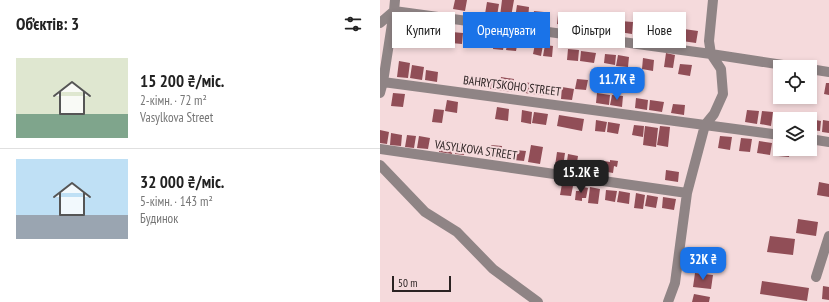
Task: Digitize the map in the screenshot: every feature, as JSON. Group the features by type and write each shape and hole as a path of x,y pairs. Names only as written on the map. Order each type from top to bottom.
{"street":[{"path":"380,93 383,82 395,0"},
{"path":"668,302 675,284 687,193 705,125 714,114 723,94 721,69 711,54 709,41 713,0"},
{"path":"380,23 394,11 773,63"},
{"path":"817,70 829,72"},
{"name":"BAHRYTSKOHO STREET","path":"383,82 773,134"},
{"path":"817,140 829,142"},
{"name":"VASYLKOVA STREET","path":"380,150 687,193"},
{"path":"380,165 425,212 457,232 493,269 538,302"},
{"path":"816,277 829,236"}],"building":[{"path":"455,0 467,0 465,11 453,9"},
{"path":"502,0 514,0 512,12 500,12"},
{"path":"487,2 499,4 498,12 485,12"},
{"path":"517,5 529,7 529,12 516,12"},
{"path":"625,21 633,22 632,34 625,33"},
{"path":"686,29 698,31 696,43 686,42"},
{"path":"455,32 463,33 462,44 455,43"},
{"path":"550,46 553,46 552,57 543,56 544,48 550,48"},
{"path":"493,48 503,48 503,50"},
{"path":"506,48 517,48 516,51 506,50"},
{"path":"534,48 542,48 541,56 533,54"},
{"path":"568,49 579,50 578,61 567,60"},
{"path":"581,51 596,53 594,63 580,61"},
{"path":"666,53 675,55 673,68 664,67"},
{"path":"605,54 616,55 615,65 604,63"},
{"path":"618,55 629,57 628,67 616,66"},
{"path":"643,58 654,60 653,71 642,69"},
{"path":"399,61 410,63 408,78 397,77"},
{"path":"680,64 692,65 690,76 678,74"},
{"path":"412,65 424,67 422,80 410,78"},
{"path":"426,70 438,72 437,82 425,80"},
{"path":"501,77 514,79 512,92 499,90"},
{"path":"487,78 499,79 497,90 486,88"},
{"path":"577,79 588,80 586,90 575,89"},
{"path":"522,82 531,83 530,94 521,92"},
{"path":"826,83 829,83 829,95 824,94"},
{"path":"535,84 548,86 547,96 533,94"},
{"path":"562,87 574,89 572,100 561,99"},
{"path":"393,93 405,94 403,107 391,106"},
{"path":"597,93 610,95 609,105 596,103"},
{"path":"612,95 623,96 622,107 610,105"},
{"path":"636,98 648,100 647,110 635,108"},
{"path":"447,100 458,102 457,113 445,111"},
{"path":"650,100 664,102 662,112 649,110"},
{"path":"673,104 685,105 684,115 671,113"},
{"path":"497,107 509,109 508,121 495,119"},
{"path":"434,109 444,110 442,123 432,122"},
{"path":"522,110 532,112 531,124 521,122"},
{"path":"747,110 759,111 757,124 745,122"},
{"path":"762,111 773,112 771,126 760,124"},
{"path":"534,112 548,114 546,125 532,123"},
{"path":"559,115 584,119 582,131 557,126"},
{"path":"596,120 607,122 605,132 595,131"},
{"path":"817,120 821,121 820,131 817,131"},
{"path":"823,120 829,121 829,133 822,132"},
{"path":"608,122 620,124 618,134 607,132"},
{"path":"634,125 644,126 643,137 632,135"},
{"path":"645,126 658,128 656,147 643,145"},
{"path":"660,126 670,127 668,147 657,145"},
{"path":"380,130 389,132 387,144 380,143"},
{"path":"391,133 402,135 401,146 390,145"},
{"path":"407,135 416,136 414,148 405,147"},
{"path":"419,136 430,138 428,149 417,148"},
{"path":"720,136 732,137 730,150 718,148"},
{"path":"741,138 752,139 750,152 739,151"},
{"path":"441,140 454,141 452,154 439,152"},
{"path":"759,141 772,143 770,155 757,153"},
{"path":"457,142 466,143 464,155 455,154"},
{"path":"491,145 502,146 501,159 489,157"},
{"path":"531,145 543,147 540,164 528,162"},
{"path":"516,150 526,151 524,161 514,160"},
{"path":"557,152 565,153 563,167 555,166"},
{"path":"568,154 578,156 576,169 566,168"},
{"path":"589,160 602,162 600,171 588,170"},
{"path":"610,160 618,161 617,167 614,166 613,173 602,171 604,161 610,162"},
{"path":"666,170 679,172 678,182 665,180"},
{"path":"819,182 829,184 829,197 817,195"},
{"path":"562,184 573,186 571,196 560,195"},
{"path":"579,186 588,188 586,198 582,198 582,201 575,200 576,191 579,191"},
{"path":"590,187 600,189 598,204 588,203"},
{"path":"606,190 617,191 615,202 605,200"},
{"path":"619,191 630,193 629,204 617,202"},
{"path":"636,193 645,195 643,209 634,208"},
{"path":"647,195 658,197 656,208 645,206"},
{"path":"663,197 676,199 674,210 662,208"},
{"path":"798,219 818,222 816,236 796,233"},
{"path":"770,236 795,239 793,255 767,252"},
{"path":"702,247 721,250 719,264 700,262"},
{"path":"695,273 713,275 711,289 693,287"},
{"path":"762,281 809,288 807,301 760,294"},
{"path":"823,286 829,287 829,300 822,299"},
{"path":"694,294 710,297 709,302 692,302"}]}
